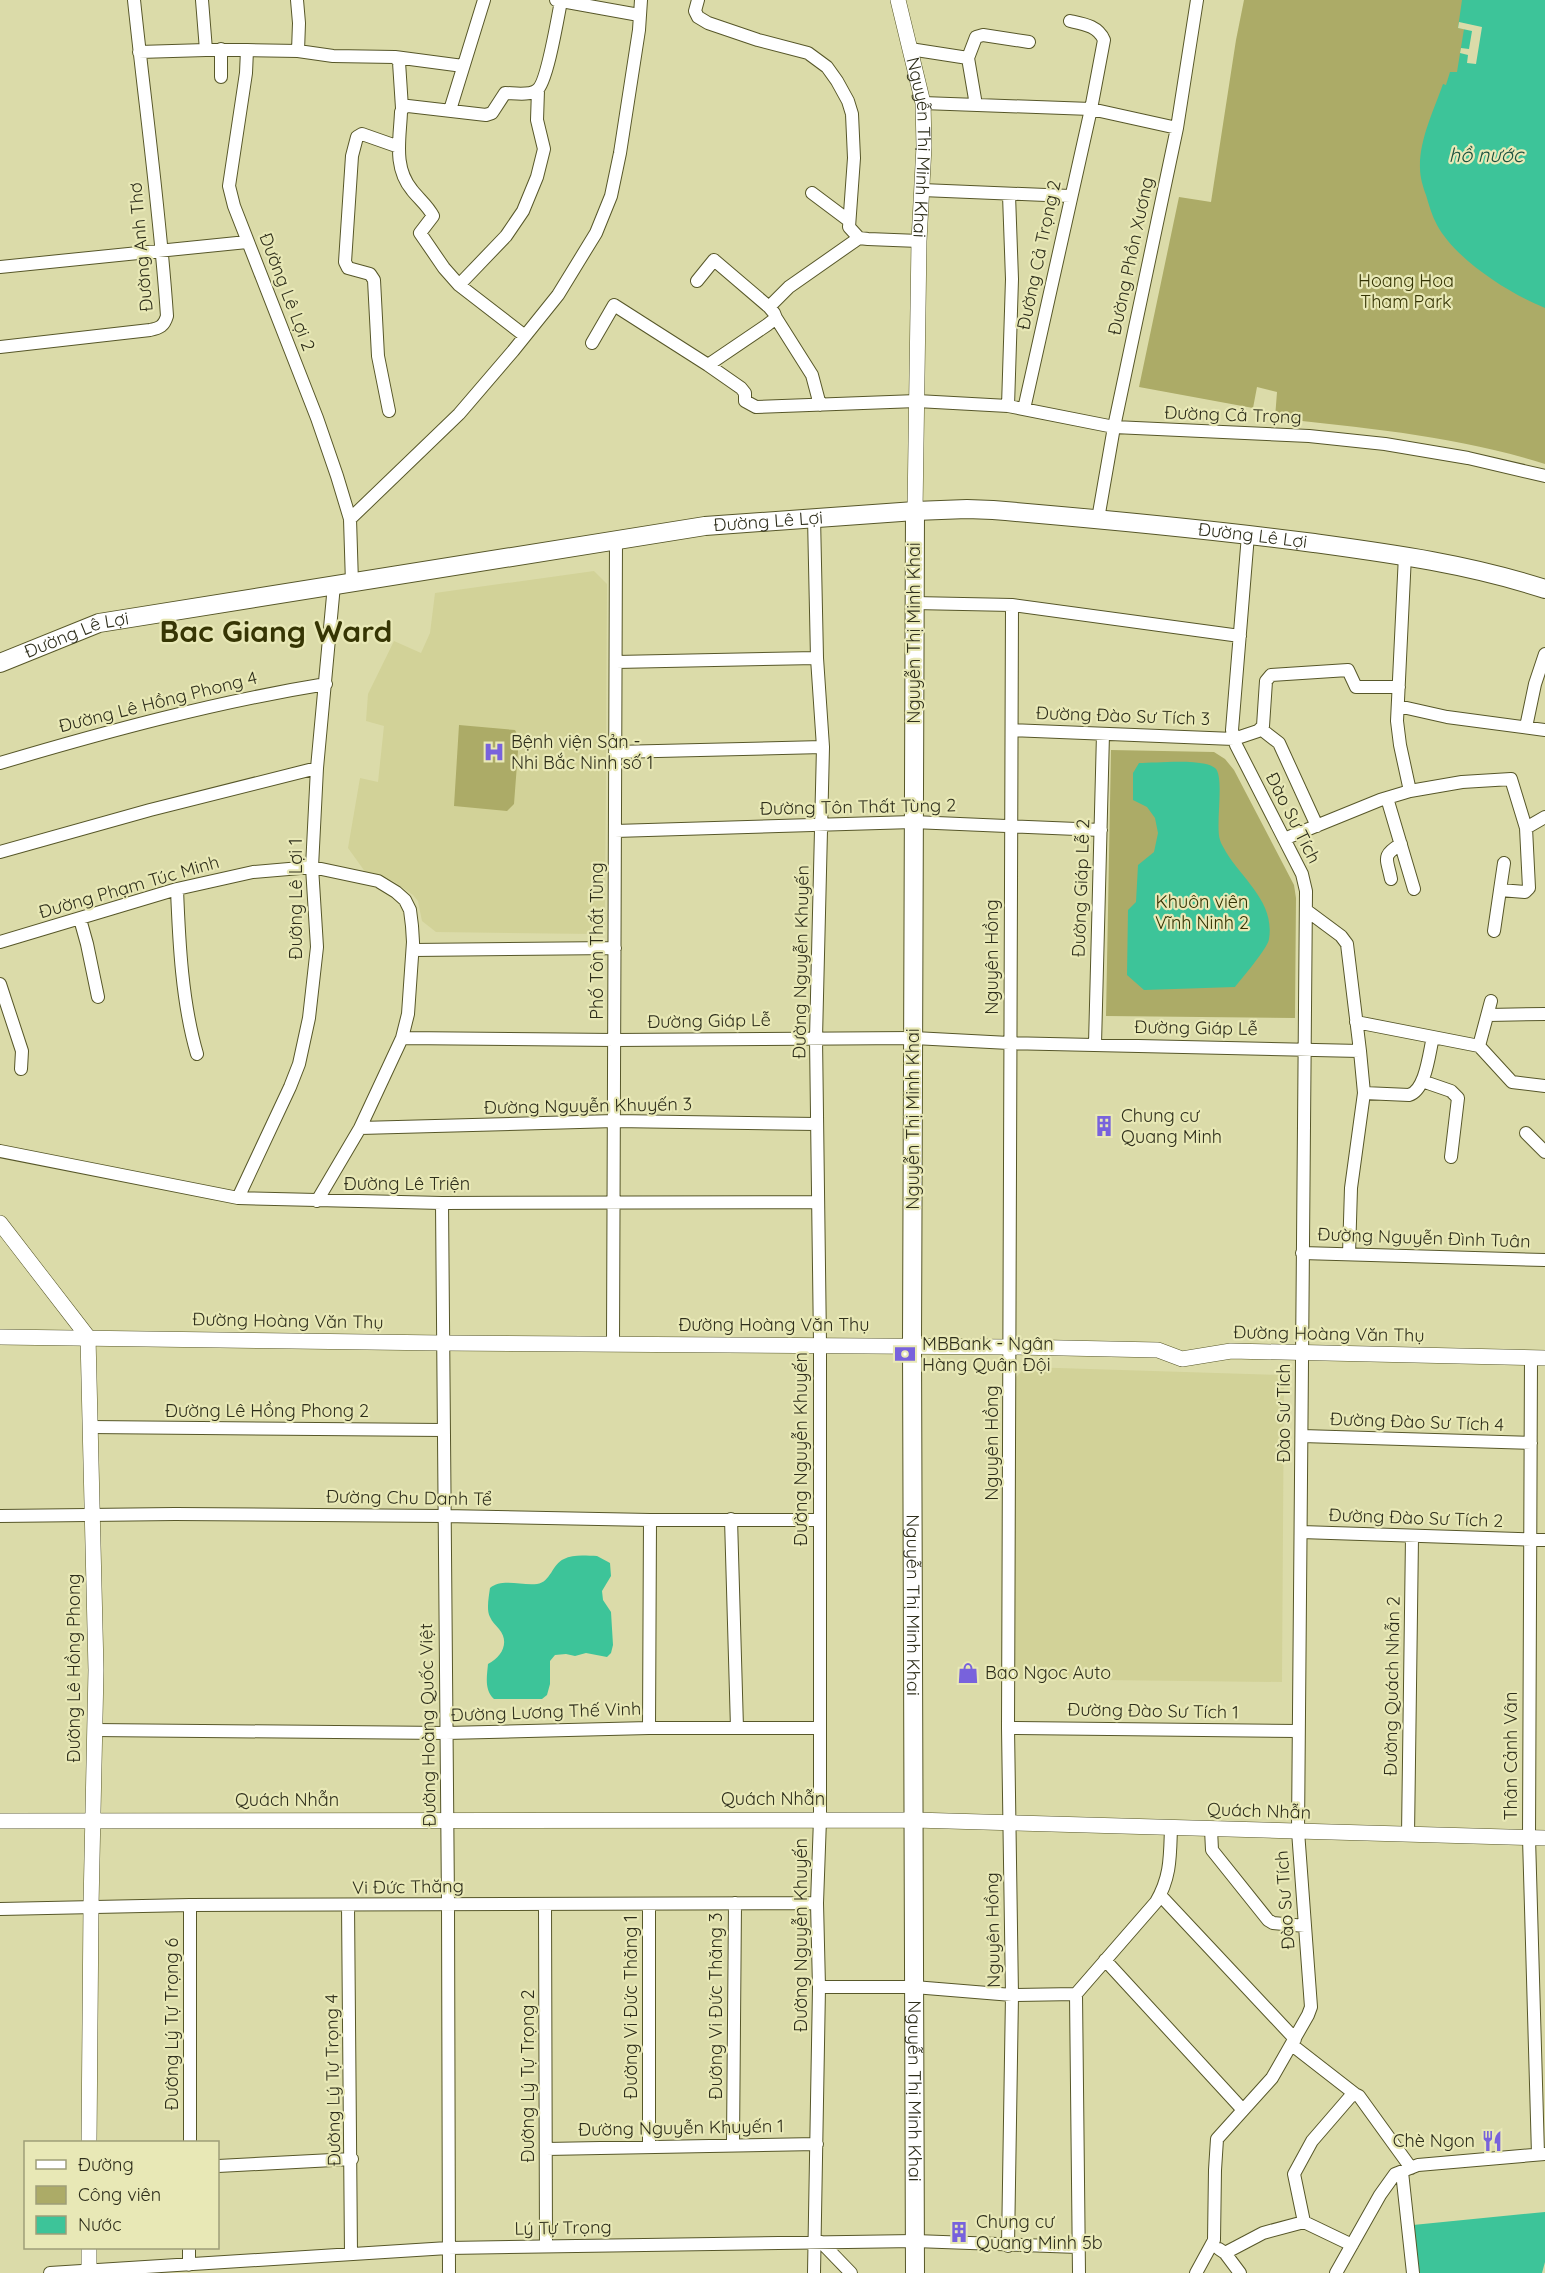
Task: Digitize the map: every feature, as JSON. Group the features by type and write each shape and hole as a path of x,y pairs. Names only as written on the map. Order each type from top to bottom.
{"main road":[{"name":"Đường Lê Lợi","path":"0,663 99,623 705,526 915,511 966,509 1098,519 1248,535 1405,555 1456,565 1545,589"},
{"name":"Nguyễn Thị Minh Khai","path":"915,511 912,1345 915,2273"},
{"path":"906,2273 915,2241"},
{"path":"915,2241 925,2273"}],"street":[{"name":"Đường Anh Thơ","path":"0,347 159,328 164,324 167,316 162,250 134,0"},
{"path":"202,0 206,50"},
{"path":"297,0 298,51"},
{"path":"450,110 484,0"},
{"path":"556,0 576,1 639,15"},
{"path":"350,519 459,414 558,295 596,233 611,196 620,153 639,30 641,0"},
{"path":"698,0 695,11 698,17 708,23 808,53 826,67 837,81 852,114 854,159 848,220 853,233 860,238 919,241"},
{"name":"Nguyễn Thị Minh Khai","path":"897,0 923,103 924,146 919,241 915,511"},
{"name":"Đường Phồn Xương","path":"1098,519 1114,427 1177,128 1197,0"},
{"path":"459,285 506,236 523,211 537,177 544,148 537,120 538,90 542,84 549,58 561,1"},
{"name":"Đường Cả Trọng 2","path":"1024,409 1091,109 1104,40 1095,28 1070,21"},
{"path":"976,105 968,58 976,37 983,35 1029,42"},
{"path":"139,52 221,49 298,51 333,56 395,57 463,66"},
{"path":"221,49 221,77"},
{"path":"910,49 968,58"},
{"name":"Đường Lê Lợi 2","path":"247,50 246,73 229,186 247,242 317,418 350,519 343,584"},
{"path":"395,57 399,62 402,108 398,159 404,179 433,216 420,233 444,268 459,285 525,336"},
{"path":"402,108 408,106 486,115 492,113 505,93 530,93 538,90"},
{"path":"923,103 1091,109 1177,128"},
{"path":"389,411 378,356 374,280 370,274 348,268 345,262 352,156 357,137 362,134 399,147"},
{"path":"922,190 1070,196"},
{"path":"812,193 848,220"},
{"path":"1008,406 1012,279 1009,195"},
{"path":"592,343 614,305 708,364 772,313 789,287 860,238"},
{"path":"0,267 247,242"},
{"path":"697,281 714,260 772,313 812,375 820,405"},
{"name":"Đường Cả Trọng","path":"708,364 741,388 749,404 767,408 917,401 1008,406 1114,427 1309,436 1375,442 1468,458 1545,476"},
{"name":"Đường Nguyễn Khuyến","path":"814,517 817,658 823,747 816,1038 820,1344 818,1520 820,1819 817,1904 818,2242 814,2273"},
{"name":"Đào Sư Tích","path":"1213,2246 1216,2145 1221,2135 1272,2078 1311,2007 1298,1831 1302,1253 1306,1048 1305,881 1232,730 1248,535"},
{"name":"Phố Tôn Thất Tùng","path":"613,1344 616,539"},
{"path":"1405,555 1398,735 1410,791"},
{"name":"Đường Lê Lợi 1","path":"238,1198 299,1064 309,1018 317,947 312,867 317,768 326,684 343,584"},
{"path":"914,603 1012,605 1240,636"},
{"name":"Nguyên Hồng","path":"1008,2246 1012,1995 1008,1728 1012,605"},
{"path":"1526,727 1535,684 1545,654"},
{"path":"616,662 817,658"},
{"path":"1261,729 1266,681 1272,675 1348,670 1356,687 1399,687"},
{"name":"Đường Lê Hồng Phong 4","path":"0,763 112,730 254,695 326,684"},
{"path":"1398,706 1447,717 1545,730"},
{"path":"1234,738 1261,729"},
{"path":"1261,729 1279,743 1317,826"},
{"name":"Đường Đào Sư Tích 3","path":"1012,730 1234,738"},
{"name":"Đường Giáp Lễ 2","path":"1095,1044 1103,734"},
{"path":"615,752 823,747"},
{"path":"0,852 150,810 317,768"},
{"path":"1284,839 1410,791 1462,782 1511,779 1526,828 1527,891 1500,891"},
{"path":"1387,798 1414,889"},
{"path":"1526,828 1545,817"},
{"name":"Đường Tôn Thất Tùng 2","path":"615,831 913,822 1101,830"},
{"path":"1391,879 1386,856 1388,852 1401,844"},
{"path":"1494,931 1503,862"},
{"name":"Đường Phạm Túc Minh","path":"0,942 177,889 253,872 312,867 378,881 396,892 405,900 410,910 413,950 408,1014 402,1038 360,1128 317,1201"},
{"path":"177,889 188,1015 192,1041 197,1054"},
{"path":"1306,910 1341,936 1347,944 1364,1093 1351,1188 1349,1254"},
{"path":"80,919 98,997"},
{"path":"413,950 615,948"},
{"path":"0,984 22,1051 21,1069"},
{"path":"1479,1046 1491,1001"},
{"path":"1488,1015 1545,1014"},
{"path":"1356,1022 1479,1046 1512,1082 1545,1086"},
{"path":"1364,1093 1409,1095 1419,1089 1433,1037"},
{"name":"Đường Giáp Lễ","path":"402,1038 615,1040 914,1038 1009,1043 1360,1051"},
{"path":"1422,1081 1451,1091 1458,1098 1451,1157"},
{"name":"Đường Nguyễn Khuyến 3","path":"360,1128 615,1121 816,1124"},
{"path":"1526,1133 1545,1152"},
{"name":"Đường Lê Triện","path":"0,1151 238,1198 442,1203 818,1202"},
{"name":"Đường Hoàng Quốc Việt","path":"442,1203 449,2273"},
{"path":"0,1223 88,1337"},
{"name":"Đường Nguyễn Đình Tuân","path":"1302,1253 1545,1260"},
{"name":"Đường Hoàng Văn Thụ","path":"0,1337 443,1343 912,1345 1158,1350 1182,1359 1231,1351 1538,1358"},
{"name":"Đường Lê Hồng Phong","path":"88,1337 96,1670 89,2141"},
{"name":"Thân Cảnh Vân","path":"1538,1358 1531,1443 1529,1838 1540,2055 1541,2154"},
{"name":"Đường Lê Hồng Phong 2","path":"90,1427 444,1430"},
{"name":"Đường Đào Sư Tích 4","path":"1302,1436 1531,1443"},
{"name":"Đường Chu Danh Tể","path":"0,1516 444,1516 818,1520"},
{"path":"731,1519 737,1728"},
{"path":"650,1520 650,1728"},
{"name":"Đường Đào Sư Tích 2","path":"1301,1532 1545,1540"},
{"name":"Đường Quách Nhẫn 2","path":"1408,1835 1412,1537"},
{"name":"Đường Lương Thế Vinh","path":"94,1731 446,1733 650,1728 818,1728"},
{"name":"Đường Đào Sư Tích 1","path":"1008,1728 1298,1731"},
{"name":"Quách Nhẫn","path":"0,1821 820,1819 1009,1821 1545,1838"},
{"path":"1079,2273 1076,1994 1164,1888 1169,1872 1171,1827"},
{"path":"1211,1829 1212,1850 1268,1920 1273,1923 1305,1926"},
{"path":"1160,1895 1293,2042 1359,2096 1406,2170 1413,2273"},
{"name":"Đường Vi Đức Thăng 3","path":"734,2144 735,1903"},
{"name":"Vi Đức Thăng","path":"0,1909 190,1905 817,1904"},
{"name":"Đường Lý Tự Trọng 6","path":"190,1905 190,2141"},
{"name":"Đường Lý Tự Trọng 4","path":"348,1905 352,2160 351,2254"},
{"name":"Đường Lý Tự Trọng 2","path":"545,1905 546,2246"},
{"name":"Đường Vi Đức Thăng 1","path":"649,1905 649,2146"},
{"path":"1105,1960 1242,2110"},
{"path":"819,1987 914,1987 1012,1995 1076,1994"},
{"path":"1304,2222 1294,2180 1296,2167 1312,2141 1355,2094"},
{"name":"Đường Nguyễn Khuyến 1","path":"546,2149 817,2144"},
{"path":"1336,2273 1380,2195 1395,2174 1418,2165 1541,2154"},
{"path":"219,2166 352,2160"},
{"path":"1225,2253 1263,2233 1304,2222 1352,2245"},
{"name":"Lý Tự Trọng","path":"50,2273 448,2248 915,2241 1078,2247"},
{"path":"818,2242 851,2273"},
{"path":"1196,2273 1213,2246 1225,2253 1240,2273"},
{"path":"89,2249 89,2272"},
{"path":"189,2249 189,2265"}],"shaded area":[{"name":"Bệnh viện Sản - Nhi Bắc Ninh số 1","path":"594,571 607,584 605,925 596,934 436,932 422,921 418,901 413,895 393,881 366,873 348,848 360,778 378,782 384,726 366,721 368,694 394,641 421,653 430,633 435,593"},
{"path":"1026,1367 1284,1375 1282,1682 1013,1679 1013,1380"}],"green space":[{"name":"Hoang Hoa Tham Park","path":"1244,0 1545,0 1545,464 1512,454 1445,440 1275,418 1277,392 1257,387 1253,408 1139,387 1179,197 1211,202"},
{"path":"459,725 515,730 519,738 514,804 507,811 454,806"},
{"name":"Khuôn viên Vĩnh Ninh 2","path":"1111,750 1214,752 1225,759 1234,770 1294,885 1296,898 1295,1018 1106,1016"}],"water":[{"name":"hồ nước","path":"1462,0 1545,0 1545,308 1500,285 1457,251 1437,225 1423,185 1420,157 1424,136 1443,84 1446,85 1450,72 1457,72 1464,29 1458,28"},
{"path":"1139,763 1200,763 1215,768 1218,773 1220,842 1263,903 1270,926 1268,943 1235,987 1144,990 1127,975 1128,910 1136,902 1138,865 1154,852 1158,833 1155,818 1147,807 1133,800 1133,773"},
{"path":"597,1556 610,1563 611,1576 602,1591 603,1600 611,1612 613,1645 611,1653 607,1657 586,1653 575,1656 555,1655 550,1661 550,1684 547,1695 542,1699 494,1699 487,1687 488,1664 501,1653 504,1639 489,1614 490,1588 500,1583 542,1583 560,1561 568,1557"},
{"path":"1545,2212 1545,2262 1542,2273 1419,2273 1413,2225"}],"pier":[{"path":"1459,22 1482,27 1476,64 1467,63 1468,55 1460,53 1461,48 1469,49 1472,31 1458,28"}],"place":[{"name":"Bệnh viện Sản - Nhi Bắc Ninh số 1","path":"494,752"},
{"name":"Chung cư Quang Minh","path":"1104,1126"},
{"name":"MBBank - Ngân Hàng Quân Đội","path":"905,1354"},
{"name":"Bao Ngoc Auto","path":"968,1673"},
{"name":"Chè Ngon","path":"1492,2141"},
{"name":"Chung cư Quang Minh 5b","path":"959,2232"}],"district":[{"name":"Bac Giang Ward","path":"276,632"}]}
